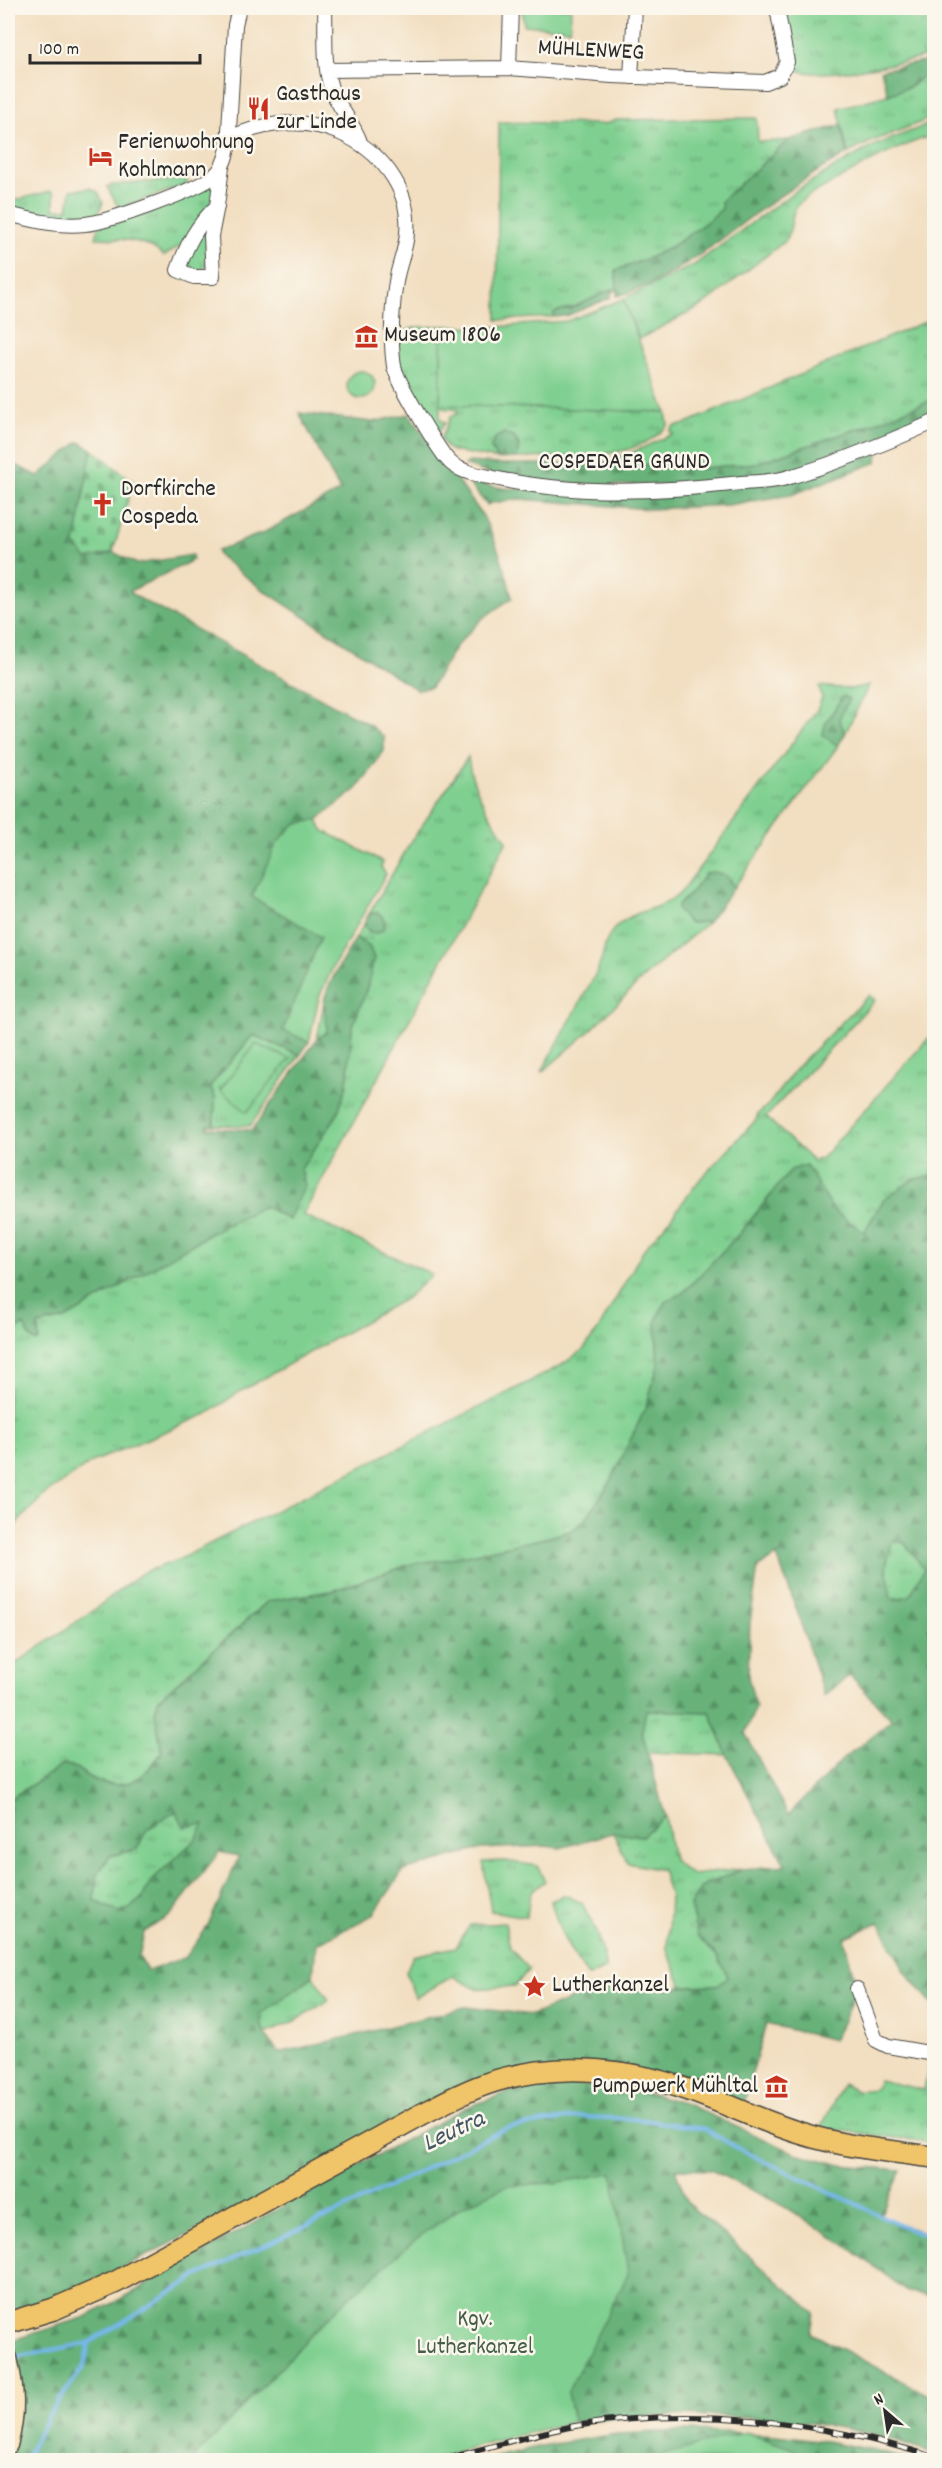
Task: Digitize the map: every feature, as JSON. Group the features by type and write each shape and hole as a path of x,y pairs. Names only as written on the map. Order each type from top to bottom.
{"main road":[{"path":"8,2323 54,2309 116,2282 410,2120 458,2096 520,2074 550,2070 586,2070 659,2081 785,2129 830,2142 934,2157"}],"street":[{"path":"217,206 204,218 187,243 178,270 194,277 213,277 212,236 217,206 222,167 230,138 232,61 239,8"},
{"path":"325,8 327,70 337,101 348,115 360,142"},
{"path":"509,68 511,8"},
{"path":"631,76 635,8"},
{"name":"MÜHLENWEG","path":"327,70 509,68 765,82 780,76 787,62 777,8"},
{"path":"328,128 335,115 337,101"},
{"path":"230,138 255,128 283,123 306,123 328,128 360,142"},
{"name":"COSPEDAER GRUND","path":"360,142 392,176 401,194 406,217 407,232 397,277 393,326 395,371 450,463 465,472 529,486 675,490 783,479 878,446 934,422"},
{"path":"8,214 56,224 86,224 181,194 206,181 222,167"},
{"path":"857,1989 876,2040 888,2046 934,2054"},
{"path":"8,2358 13,2380 8,2445"}],"green space":[{"path":"522,8 571,8 570,29 524,25"},
{"path":"781,8 934,8 934,54 841,72 805,72 794,69"},
{"path":"934,59 934,117 848,153 838,108 888,95 911,86 933,63 928,61"},
{"path":"928,61 933,63 932,69 911,86 888,95 881,70"},
{"path":"757,118 758,142 789,140 721,201 722,209 710,219 659,253 616,270 618,289 574,307 555,312 553,317 497,320 499,122 605,124 616,120"},
{"path":"934,122 934,135 881,156 803,200 794,211 790,232 785,241 703,305 639,339 623,299 694,265 797,190 837,166 873,146"},
{"path":"841,125 848,153 791,188 673,272 655,282 617,296 616,270 659,253 697,229 722,209 721,201 789,140"},
{"path":"186,179 188,184 119,208 107,187 111,185"},
{"path":"211,186 214,187 216,197 182,245 164,256 140,243 123,239 96,238 99,226"},
{"path":"90,188 98,192 103,203 98,214 88,218 53,218 8,208 8,202 51,191 54,193 54,209 68,209 71,190"},
{"path":"211,219 207,266 198,272 192,269 186,260"},
{"path":"613,289 610,298 566,316 553,317 554,312 574,307"},
{"path":"623,299 666,412 440,405 442,326 497,327 567,321"},
{"path":"934,318 934,399 872,424 757,463 704,468 601,463 631,453 673,434 670,431 674,426 682,425"},
{"path":"442,326 440,405 666,412 668,425 654,437 637,446 597,455 517,458 519,445 515,438 504,433 491,448 498,459 453,451 447,448 441,439 451,416 457,414 458,410 440,408 440,419 445,423 438,434 408,385 398,356 397,343 406,331"},
{"path":"361,371 371,375 375,385 371,395 361,399 351,395 347,385 351,375"},
{"path":"934,399 934,419 784,474 676,485 600,485 506,480 465,465 469,462 637,464 704,468 757,463 872,424"},
{"path":"299,413 373,422 409,414 488,526 507,577 512,598 483,618 457,645 431,687 417,690 263,590 218,555 217,551 265,532 340,491"},
{"path":"504,433 515,438 519,445 517,458 498,459 491,448 495,438"},
{"path":"79,442 92,449 75,544 101,557 113,552 137,564 192,555 193,560 130,591 135,596 370,725 384,737 384,751 357,789 317,820 295,824 252,897 321,937 283,1030 309,1042 300,1055 253,1035 210,1086 215,1097 214,1125 208,1125 208,1128 252,1130 317,1039 327,1032 325,1002 327,992 356,938 369,946 374,958 369,982 352,1028 347,1084 337,1115 301,1169 305,1185 289,1220 264,1206 218,1229 65,1319 38,1325 39,1340 36,1342 30,1337 24,1325 8,1334 8,461 38,476"},
{"path":"92,449 133,482 113,552 87,559 75,544"},
{"path":"878,450 877,462 791,495 728,505 650,509 519,499 487,505 468,482 503,488 599,493 784,482"},
{"path":"869,685 845,734 839,719 823,735 838,746 734,887 722,875 706,873 691,893 677,906 689,923 708,922 642,979 591,1030 541,1073 597,971 610,934 630,917 667,902 682,891 817,710 822,698 819,686 851,689"},
{"path":"843,696 849,699 839,719 845,734 838,746 823,735 825,724"},
{"path":"468,757 477,790 507,841 303,1215 432,1274 431,1276 405,1299 236,1394 207,1414 94,1461 45,1494 17,1523 8,1542 8,1334 24,1325 30,1337 39,1340 38,1325 65,1319 218,1229 265,1206 288,1219 300,1169 337,1115 347,1084 352,1028 369,982 361,940 356,938 364,924 370,933 378,913 369,914 409,845"},
{"path":"317,820 324,831 383,862 381,867 386,874 335,963 319,997 309,1042 283,1030 321,937 252,897 277,843 295,824"},
{"path":"715,872 726,876 734,887 708,922 689,923 677,910 677,906 691,893 706,873"},
{"path":"375,913 382,916 385,923 382,930 375,933 368,930 365,923 368,916"},
{"path":"869,995 875,1000 766,1117 813,1161 822,1158 934,1032 934,1166 932,1176 914,1180 864,1232 834,1211 821,1192 772,1194 741,1232 683,1293 665,1302 656,1321 658,1366 646,1407 610,1483 585,1520 572,1530 550,1537 443,1560 415,1563 332,1591 268,1601 158,1700 155,1712 162,1752 147,1771 130,1782 111,1784 100,1782 74,1767 63,1765 8,1800 8,1669 91,1612 142,1573 178,1560 560,1366 583,1350 598,1330 644,1249 701,1178 756,1120 758,1114 769,1104 797,1067"},
{"path":"325,998 327,1032 317,1039"},
{"path":"253,1035 300,1055 250,1126 214,1125 215,1097 210,1086"},
{"path":"256,1044 290,1059 247,1112 220,1090"},
{"path":"806,1165 834,1211 864,1232 884,1199 914,1179 931,1176 934,1166 934,2006 904,1970 879,1922 844,1938 857,1989 834,2040 766,2024 743,2105 690,2087 519,2070 101,2278 8,2313 8,1800 63,1765 73,1767 99,1782 110,1784 130,1782 147,1771 162,1752 155,1712 158,1700 268,1601 332,1591 415,1563 443,1560 550,1537 572,1530 585,1520 610,1483 646,1407 658,1366 656,1321 665,1302 683,1293 741,1232 791,1170","holes":["892,1541 905,1543 924,1569 909,1597 891,1598 886,1566","777,1556 824,1696 850,1675 892,1720 842,1760 788,1815 745,1733 756,1707 748,1677 750,1623 758,1567","646,1710 710,1712 727,1755 785,1865 743,1869 702,1886 690,1905 698,1937 718,1957 728,1977 717,1985 592,1991 532,2015 465,2007 279,2053 264,2034 260,2015 313,1976 316,1944 373,1915 403,1871 481,1849 545,1846 560,1848 612,1833 642,1836 665,1816 642,1732","176,1811 184,1827 204,1824 196,1839 151,1881 142,1898 129,1909 119,1912 95,1901 96,1876 110,1856 137,1849 147,1829","219,1852 239,1856 208,1926 186,1957 148,1971 139,1957 144,1932 170,1916"]},
{"path":"892,1541 905,1543 925,1569 909,1597 891,1599 886,1566"},
{"path":"645,1710 710,1712 727,1755 647,1752 642,1732"},
{"path":"177,1811 205,1824 196,1839 152,1881 142,1898 129,1909 118,1912 95,1901 96,1876 110,1856 137,1849 147,1829"},
{"path":"665,1816 673,1860 692,1875 743,1869 702,1886 690,1905 698,1937 718,1957 729,1977 717,1985 682,1986 667,1949 670,1897 662,1870 628,1863 613,1833 642,1836"},
{"path":"505,1861 537,1866 545,1881 530,1893 527,1917 491,1911 483,1862"},
{"path":"565,1895 582,1903 599,1937 606,1968 589,1977 561,1932 554,1912 551,1901"},
{"path":"505,1923 510,1948 529,1969 515,1986 476,1989 453,1976 415,1998 406,1972 413,1956 456,1947 470,1925"},
{"path":"313,1976 329,2000 294,2022 264,2034 259,2015"},
{"path":"930,2057 934,2058 934,2143 821,2128 843,2084 856,2091 875,2089 879,2080 924,2090"},
{"path":"552,2084 614,2087 653,2094 686,2104 795,2153 841,2165 901,2170 880,2216 934,2237 934,2297 907,2291 844,2244 780,2204 711,2170 675,2169 688,2204 814,2312 811,2333 934,2398 934,2453 873,2434 761,2418 686,2415 573,2422 567,2393 628,2274 612,2173 554,2183 507,2186 465,2205 416,2239 339,2306 192,2460 8,2460 13,2450 16,2363 10,2341 83,2318 118,2301 297,2198 465,2108 523,2087"},
{"name":"Kgv. Lutherkanzel","path":"612,2173 628,2274 567,2393 573,2422 478,2445 431,2460 192,2460 339,2306 416,2239 465,2205 507,2186 554,2183"},
{"path":"684,2431 797,2437 852,2446 907,2460 484,2460 541,2446 617,2434"},
{"path":"746,2432 822,2460 645,2460"}],"waterway":[{"name":"Leutra","path":"14,2357 89,2343 199,2275 342,2210 507,2128 579,2117 637,2119 705,2129 735,2147 841,2197 916,2232 934,2237"},
{"path":"24,2460 49,2415 84,2366 89,2343"}],"railway":[{"path":"443,2460 575,2426 666,2417 756,2420 802,2426 846,2434 934,2457"}],"place":[{"name":"Gasthaus zur Linde","path":"258,109"},
{"name":"Ferienwohnung Kohlmann","path":"100,157"},
{"name":"Museum 1806","path":"366,336"},
{"name":"Dorfkirche Cospeda","path":"103,504"},
{"name":"Lutherkanzel","path":"534,1986"},
{"name":"Pumpwerk Mühltal","path":"776,2087"}]}
